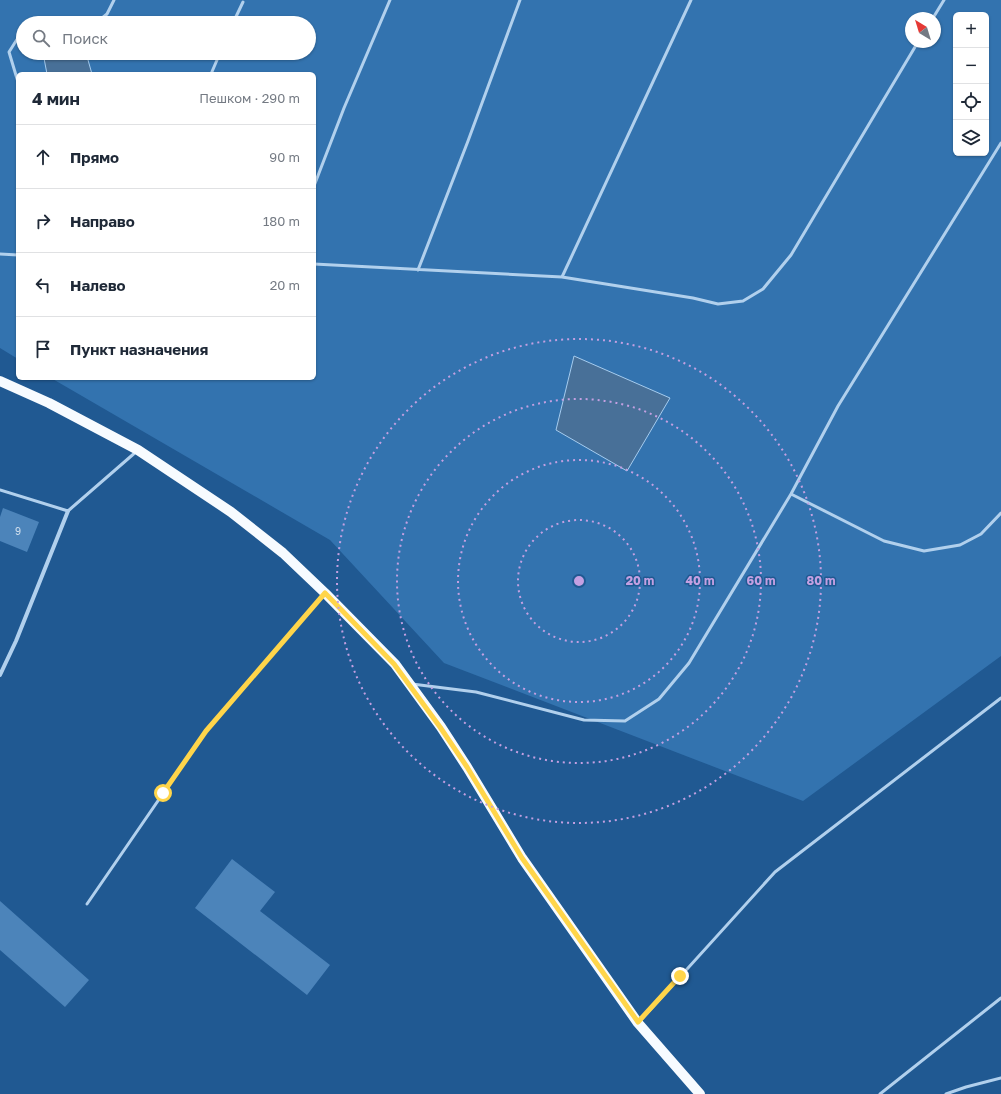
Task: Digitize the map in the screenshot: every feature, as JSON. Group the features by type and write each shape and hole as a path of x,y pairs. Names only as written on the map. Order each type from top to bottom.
{"main road":[{"path":"0,381 49,403 138,450 232,512 283,553 325,593 394,664 467,767 522,858 638,1022 700,1094"}],"street":[{"path":"0,675 16,641 68,511"}],"lane":[{"path":"105,16 114,0"},
{"path":"316,181 344,108 390,0"},
{"path":"418,270 520,0"},
{"path":"562,278 691,0"},
{"path":"937,12 944,0"},
{"path":"237,16 243,2"},
{"path":"16,41 9,52 16,75"},
{"path":"316,264 562,278 693,298 718,304 743,301 763,289 791,255 914,48"},
{"path":"212,72 217,60"},
{"path":"407,683 476,692 584,720 625,720 659,699 689,662 792,494 838,406 1001,143"},
{"path":"0,254 16,255"},
{"path":"0,490 68,511 138,450"},
{"path":"792,494 884,541 924,551 960,545 981,534 1001,513"},
{"path":"87,904 206,731 325,593"},
{"path":"638,1022 775,872 1001,698"},
{"path":"880,1094 1001,998"},
{"path":"946,1094 1001,1078"}],"shaded area":[{"path":"0,0 1001,0 1001,656 803,801 444,663 330,540 54,380 316,380 316,72 16,72 16,358 0,348"},
{"path":"44,60 88,60 91,72 47,72"},
{"path":"574,356 670,398 627,471 556,430"}],"building":[{"path":"3,508 39,522 27,552 0,541 0,517"},
{"path":"232,859 275,892 260,911 330,965 307,995 195,908"},
{"path":"0,901 89,980 65,1007 0,950"}],"route":[{"path":"163,793 206,731 325,593 394,664 440,727 467,767 522,858 638,1022 680,976"}]}
